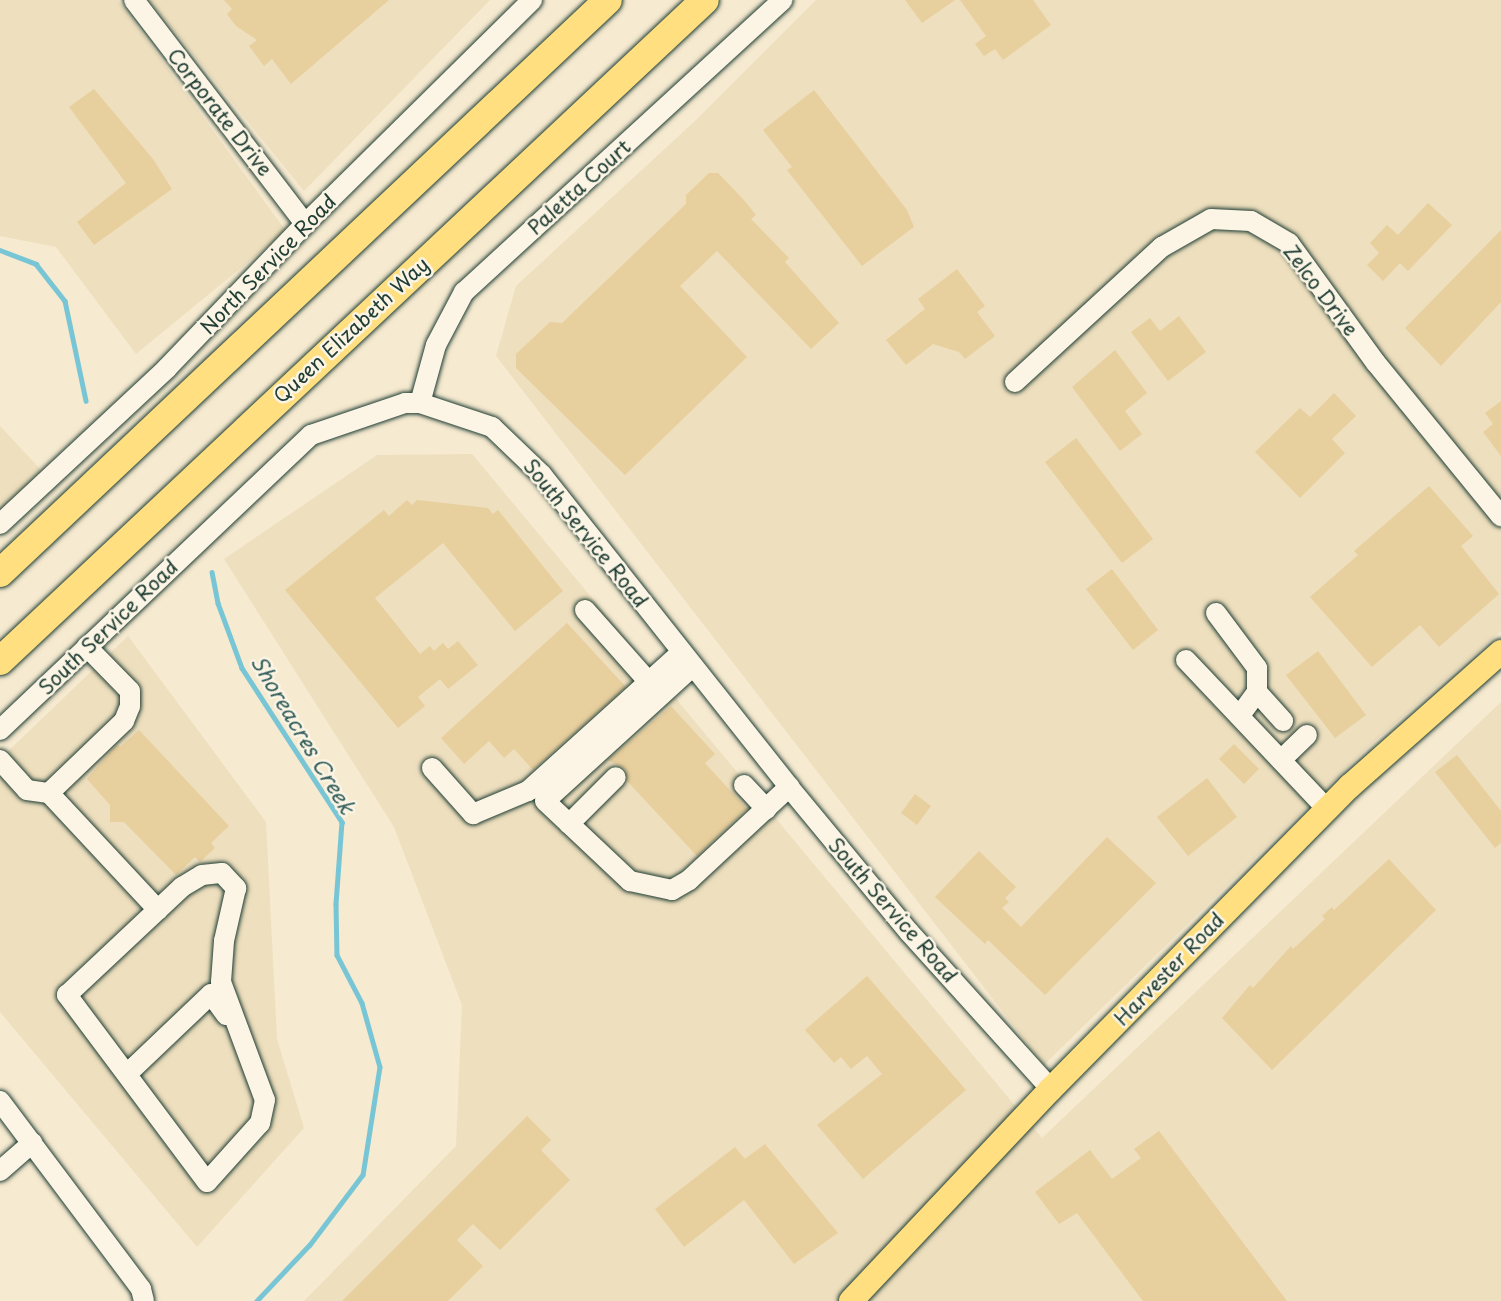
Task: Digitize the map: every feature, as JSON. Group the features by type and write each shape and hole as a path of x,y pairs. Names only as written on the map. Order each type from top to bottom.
{"highway":[{"path":"454,146 480,110 583,0"},
{"path":"0,573 608,0"},
{"name":"Queen Elizabeth Way","path":"0,661 705,0"}],"main road":[{"name":"Harvester Road","path":"851,1301 1051,1089 1327,809 1501,652"}],"street":[{"name":"Corporate Drive","path":"134,0 305,224"},
{"name":"North Service Road","path":"0,524 166,368 305,224 532,0"},
{"name":"Paletta Court","path":"420,404 436,345 464,292 783,0"},
{"name":"Zelco Drive","path":"1015,382 1162,247 1210,219 1251,221 1289,243 1376,363 1501,516"},
{"name":"South Service Road","path":"0,730 311,435 371,411 420,404 492,427 542,475 789,788 909,932 1051,1089"},
{"path":"585,610 649,682"},
{"path":"1216,613 1257,669 1257,692 1240,715"},
{"path":"49,793 124,721 130,706 130,691 87,647"},
{"path":"432,768 473,814 528,791 649,682 688,659"},
{"path":"688,659 599,750 544,801 630,881 672,890 704,866 789,788"},
{"path":"1186,660 1327,809"},
{"path":"1257,692 1283,721"},
{"path":"1281,760 1308,735"},
{"path":"0,760 27,789 49,793 158,910"},
{"path":"569,824 616,777"},
{"path":"744,785 766,809"},
{"path":"222,873 236,888 224,941 221,982 235,1027 265,1100 260,1123 207,1182 67,996 158,910 202,875 222,873"},
{"path":"127,1074 211,994 235,1027"},
{"path":"0,1101 141,1289 144,1301"},
{"path":"0,1171 32,1143"}],"shaded area":[{"path":"0,0 118,0 286,231 136,354 56,247 0,236"},
{"path":"149,0 490,0 304,191"},
{"path":"816,0 1501,0 1501,631 1367,748 1044,1065 496,356 516,286 696,120"},
{"path":"0,426 42,471 0,510"},
{"path":"472,454 1042,1138 1501,702 1501,1301 304,1301 456,1146 462,1005 394,827 224,559 377,455"},
{"path":"128,636 266,822 277,1039 304,1128 197,1247 0,1012 0,759"}],"building":[{"path":"224,0 389,0 291,84 272,59 264,66 249,46 257,40 236,26 227,14 232,9"},
{"path":"905,0 955,0 922,23"},
{"path":"960,0 1033,0 1051,25 1003,60 995,49 984,56 975,44 986,36"},
{"path":"94,89 153,159 172,189 94,245 77,222 126,183 69,107"},
{"path":"814,90 907,210 914,227 862,266 787,170 792,167 763,130"},
{"path":"709,173 718,173 743,199 756,215 751,219 789,258 785,262 839,323 811,349 717,251 680,286 747,357 625,475 516,368 516,354 550,322 562,323 686,204 686,195"},
{"path":"1428,203 1452,225 1408,271 1400,263 1383,281 1367,265 1379,253 1370,243 1387,225 1398,235"},
{"path":"1501,230 1501,302 1441,366 1405,328"},
{"path":"957,269 985,306 977,312 995,336 965,359 959,352 933,344 906,365 886,340 925,309 918,299"},
{"path":"1179,316 1206,352 1168,381 1131,332 1150,318 1160,331"},
{"path":"1115,350 1147,393 1125,411 1142,434 1120,451 1072,387"},
{"path":"1334,393 1356,416 1332,439 1345,453 1300,498 1255,452 1300,408 1310,417"},
{"path":"1501,401 1501,456 1483,432 1493,424 1485,413"},
{"path":"1076,438 1153,539 1122,563 1045,462"},
{"path":"1429,486 1473,536 1461,546 1499,594 1439,647 1420,625 1372,667 1310,597 1358,555 1354,551"},
{"path":"407,500 412,505 417,500 488,508 493,514 498,510 563,591 515,631 443,543 375,598 420,654 430,646 434,651 443,643 448,649 458,641 478,665 448,689 440,679 418,697 425,706 398,728 285,590 384,510 389,516"},
{"path":"1112,569 1158,630 1133,650 1086,589"},
{"path":"567,623 626,687 533,770 514,749 504,758 489,741 464,764 441,738"},
{"path":"1318,651 1366,715 1335,738 1286,675"},
{"path":"671,706 715,754 705,763 747,809 697,856 627,781 625,769 608,760"},
{"path":"139,730 229,826 211,843 215,848 200,862 195,857 176,875 124,822 110,822 110,805 87,779 117,744 120,747"},
{"path":"1234,744 1259,769 1244,784 1219,759"},
{"path":"1457,755 1501,811 1501,843 1495,848 1435,772"},
{"path":"1207,778 1237,817 1188,856 1157,817"},
{"path":"915,794 931,806 917,825 901,813"},
{"path":"1107,837 1156,883 1045,995 988,940 985,944 935,897 979,851 1016,887 1005,898 1009,902 1002,908 1021,927"},
{"path":"1389,859 1436,910 1272,1070 1222,1018 1250,985 1253,988 1291,946 1293,949 1325,919 1322,916 1332,907 1334,910"},
{"path":"867,976 966,1090 863,1179 817,1125 882,1074 867,1056 851,1069 841,1057 834,1063 805,1030"},
{"path":"527,1116 551,1140 541,1150 570,1180 500,1250 473,1224 457,1240 483,1266 448,1301 342,1301"},
{"path":"1159,1131 1287,1301 1143,1301 1077,1213 1059,1224 1035,1192 1090,1150 1112,1179 1141,1158 1134,1149"},
{"path":"765,1144 838,1233 794,1264 744,1200 684,1247 655,1209 735,1147 745,1159"}],"waterway":[{"name":"Shoreacres Creek","path":"0,250 36,264 65,301 86,401"},
{"name":"Shoreacres Creek","path":"212,572 218,603 242,668 342,822 336,904 337,955 362,1003 380,1067 363,1175 310,1245 257,1301"}]}
